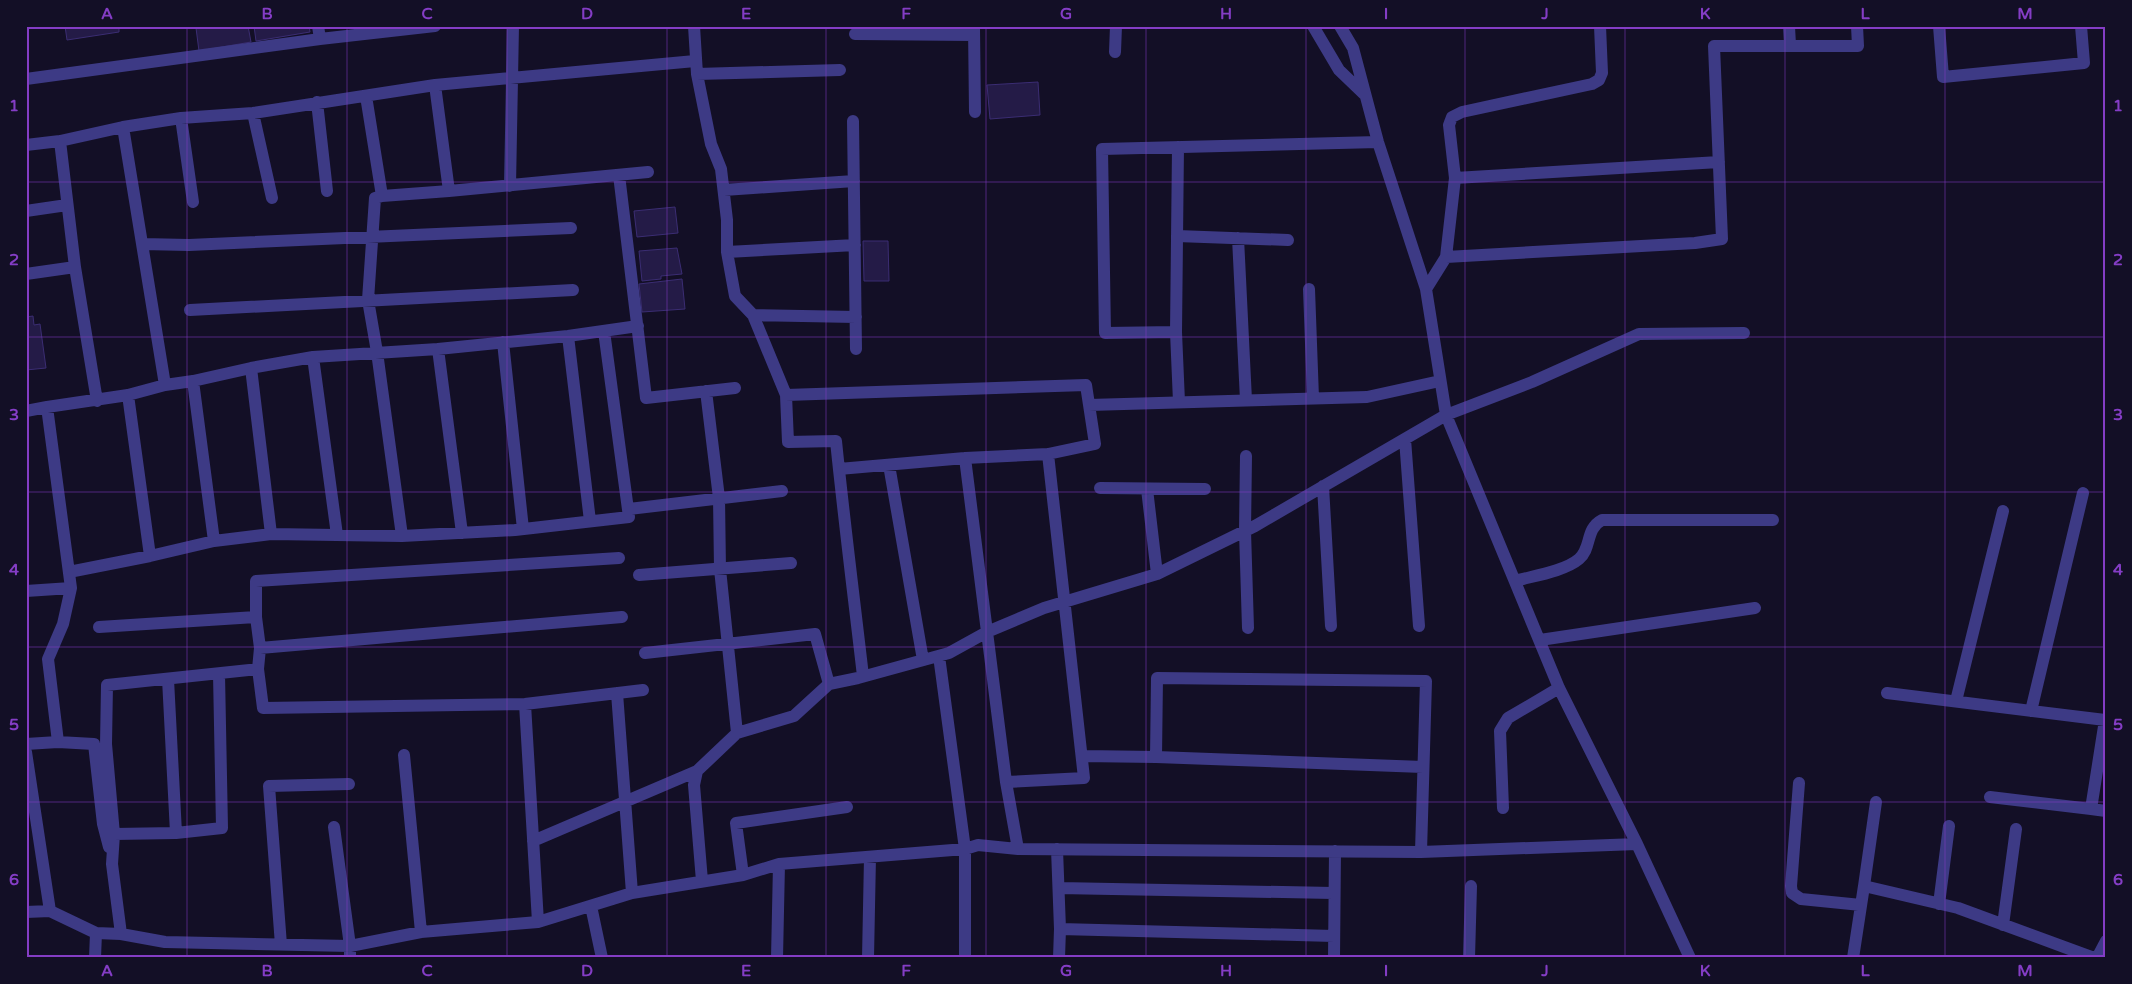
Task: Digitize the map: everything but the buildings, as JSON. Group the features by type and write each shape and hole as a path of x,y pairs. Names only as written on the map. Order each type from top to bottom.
{"street":[{"path":"318,26 320,39"},
{"path":"26,79 320,39 435,26"},
{"path":"510,186 513,26"},
{"path":"694,26 696,67 711,144 721,169 727,220 727,252 735,296 753,315 786,395 788,442 836,442 864,676"},
{"path":"1115,52 1116,26"},
{"path":"1313,26 1339,70 1365,95"},
{"path":"1340,26 1353,48 1378,142 1426,290 1446,415 1559,688 1637,844 1690,958"},
{"path":"1426,290 1446,256 1455,178 1450,125 1452,117 1462,112 1592,84 1599,80 1602,73 1600,26"},
{"path":"1789,26 1790,45"},
{"path":"1446,256 1695,243 1722,239 1714,46 1858,46 1857,26"},
{"path":"1939,26 1943,78 2084,63 2081,26"},
{"path":"855,34 974,31 975,112"},
{"path":"26,145 60,141 123,127 181,118 253,113 435,85 513,76 696,67 840,70"},
{"path":"435,85 449,191"},
{"path":"366,96 382,196"},
{"path":"317,102 327,191"},
{"path":"253,113 272,198"},
{"path":"181,118 193,202"},
{"path":"853,121 856,350"},
{"path":"123,127 165,384"},
{"path":"60,141 75,267 97,400"},
{"path":"1176,332 1106,333 1102,149 1378,142"},
{"path":"1178,147 1176,332 1179,402"},
{"path":"1455,178 1719,162"},
{"path":"402,536 368,300 375,198 648,172"},
{"path":"619,175 646,398 735,388"},
{"path":"724,190 854,181"},
{"path":"26,211 67,205"},
{"path":"142,244 189,245 571,228"},
{"path":"1177,236 1288,240"},
{"path":"1238,238 1246,400"},
{"path":"727,252 855,245"},
{"path":"26,274 75,267"},
{"path":"1309,289 1313,398"},
{"path":"190,310 572,290"},
{"path":"753,315 856,317"},
{"path":"26,411 128,395 165,384 193,381 313,357 438,349 568,336 638,326"},
{"path":"69,572 214,541 271,534 402,536 523,529 629,517 604,331"},
{"path":"533,841 697,771 737,733 794,716 829,684 948,653 986,632 1044,608 1157,574 1245,531 1446,415 1532,382 1639,334 1744,333"},
{"path":"568,336 590,521"},
{"path":"503,342 523,529"},
{"path":"438,349 462,533"},
{"path":"313,357 337,534"},
{"path":"251,368 271,534"},
{"path":"193,381 214,541"},
{"path":"1089,404 1367,397 1440,381"},
{"path":"786,395 1086,384 1094,444 1048,454 965,458 839,469"},
{"path":"706,391 719,498 720,569 737,733"},
{"path":"128,395 150,556"},
{"path":"47,407 71,588 63,624 48,659 58,742"},
{"path":"1405,439 1419,626"},
{"path":"1006,782 1084,778 1048,454"},
{"path":"1246,456 1245,531 1248,628"},
{"path":"965,458 1006,782 1018,849"},
{"path":"889,465 923,660"},
{"path":"1323,486 1331,626"},
{"path":"1100,488 1205,489"},
{"path":"1147,489 1157,574"},
{"path":"629,509 782,491"},
{"path":"2031,710 2083,492"},
{"path":"1956,701 2003,511"},
{"path":"1515,581 1569,565 1579,559 1584,554 1591,530 1595,524 1602,520 1773,520"},
{"path":"619,558 256,582 256,617 260,648 258,669 263,708 525,704 643,690"},
{"path":"639,575 791,563"},
{"path":"26,591 71,588"},
{"path":"1540,640 1755,608"},
{"path":"99,627 256,617"},
{"path":"260,648 622,617"},
{"path":"645,653 815,634 829,684"},
{"path":"938,656 965,849 965,958"},
{"path":"121,934 112,864 104,824 100,744 107,685 258,669"},
{"path":"114,834 176,833 222,828 218,674"},
{"path":"1156,757 1157,678 1426,681 1421,852"},
{"path":"168,679 176,833"},
{"path":"1503,808 1500,738 1503,724 1508,718 1559,688"},
{"path":"617,693 632,894"},
{"path":"1887,693 2106,719 2091,809"},
{"path":"525,704 538,922"},
{"path":"26,744 58,742 100,744"},
{"path":"100,744 114,834 112,864"},
{"path":"26,752 50,911"},
{"path":"404,755 421,932"},
{"path":"1082,756 1423,767"},
{"path":"697,771 694,785 702,881"},
{"path":"1799,783 1792,893 1801,899 1861,905"},
{"path":"282,945 269,786 349,784"},
{"path":"1990,797 2106,811"},
{"path":"1853,958 1876,802"},
{"path":"743,875 736,823 847,807"},
{"path":"334,826 350,952"},
{"path":"1939,904 1949,826"},
{"path":"2003,925 2016,829"},
{"path":"26,912 50,911 96,933 121,934 165,942 282,945 350,952 421,932 538,922 632,894 743,875 779,864 965,849 978,845 1018,849 1421,852 1637,844"},
{"path":"1056,849 1059,888 1059,958"},
{"path":"1334,958 1333,893 1335,850"},
{"path":"868,958 870,856"},
{"path":"777,958 779,864"},
{"path":"1469,958 1470,886"},
{"path":"1864,886 1958,908 2096,958 2106,941"},
{"path":"1059,888 1333,893"},
{"path":"591,906 602,958"},
{"path":"1060,928 1334,936"},
{"path":"95,958 96,933"}]}
